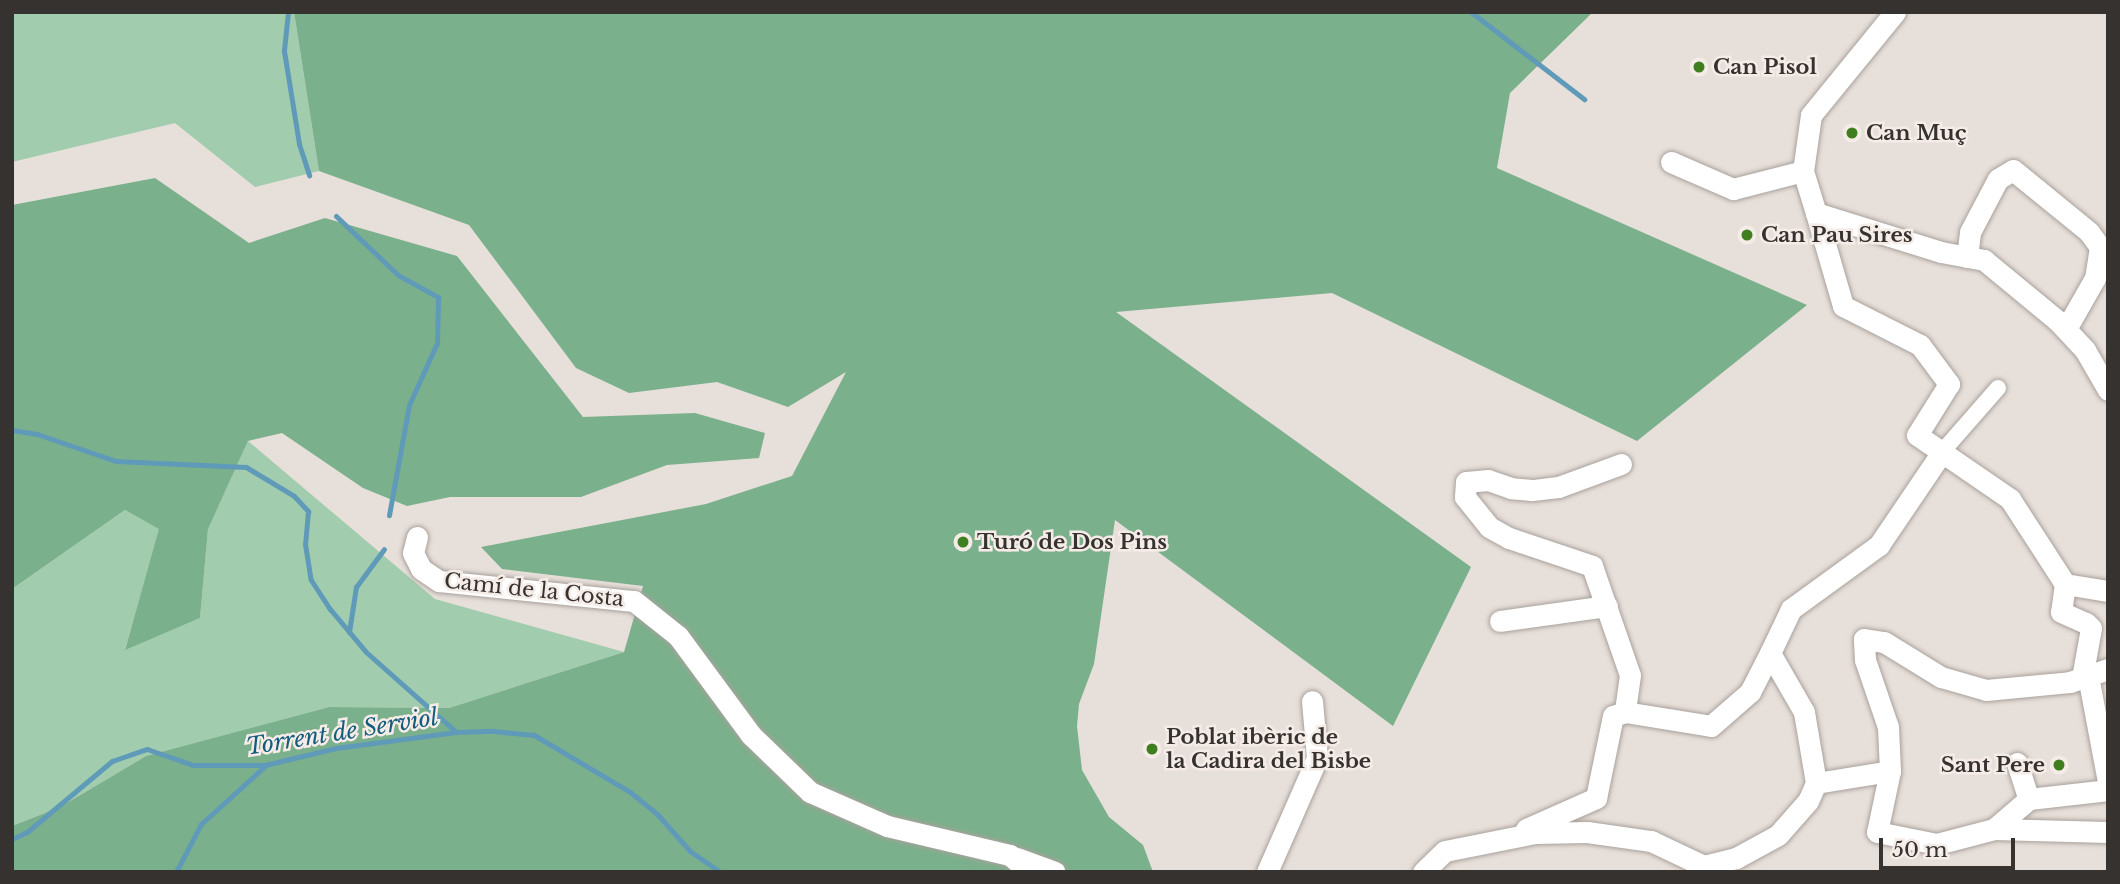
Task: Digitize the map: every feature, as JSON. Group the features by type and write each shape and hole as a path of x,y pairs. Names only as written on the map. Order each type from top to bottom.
{"street":[{"path":"1895,12 1811,115 1803,171 1843,306 1920,345 1949,384 1917,435 2010,499 2065,584 2062,612 2091,628 2092,675 2108,782"},
{"path":"1671,162 1733,188 1803,171"},
{"path":"1967,257 1970,232 1998,178 2013,170 2090,232 2101,247 2095,278 2066,329"},
{"path":"1816,213 1984,260 2066,329 2085,350 2108,390"},
{"path":"1505,839 1596,798 1613,716 1625,712 1711,726 1750,692 1791,609 1879,545 1942,452 1998,387"},
{"path":"1620,464 1558,487 1532,490 1511,488 1488,480 1466,482 1465,497 1489,527 1509,538 1592,566 1630,675 1625,712"},
{"name":"Camí de la Costa","path":"417,537 413,553 416,561 421,569 439,581 634,601 678,636 751,736 810,792 887,826 1010,855 1055,872"},
{"path":"2065,584 2108,591"},
{"path":"1500,621 1607,606"},
{"path":"2092,675 2070,682 1986,690 1941,677 1884,642 1864,639 1865,660 1888,727 1890,771 1877,832 1937,844 1994,830 2108,832"},
{"path":"1423,872 1445,851 1535,833 1587,832 1651,841 1704,866 1736,858 1778,835 1808,801 1816,783 1804,712 1770,653"},
{"path":"1267,872 1317,758 1312,701"},
{"path":"2017,762 2029,799"},
{"path":"1816,783 1890,771"},
{"path":"1994,830 2029,799 2108,790"},
{"name":"Camí de la Costa","path":"1010,855 1029,872"}],"green space":[{"path":"12,12 294,12 319,171 255,187 175,123 12,162"},
{"path":"294,12 1593,12 1510,93 1497,168 1807,305 1637,441 1332,293 1116,312 1471,567 1393,726 1115,520 1094,664 1079,704 1077,726 1082,770 1109,817 1143,845 1153,872 12,872 12,826 60,807 146,756 330,707 449,708 624,652 643,586 502,569 481,547 706,504 792,476 846,372 788,407 717,382 629,393 576,368 469,225 319,171"},
{"path":"155,178 249,243 325,218 457,256 583,417 695,413 765,433 759,458 667,465 581,497 450,497 407,506 363,488 282,433 248,441 208,529 200,618 125,650 159,529 125,510 12,589 12,205"},
{"path":"248,441 435,599 624,652 449,708 336,707 146,756 60,807 12,826 12,589 125,510 160,529 125,649 200,618 208,528"}],"waterway":[{"path":"288,12 284,51 299,144 309,175"},
{"path":"1471,12 1584,99"},
{"path":"336,216 398,275 438,297 437,343 409,405 389,515"},
{"path":"12,430 37,434 116,461 246,467 294,496 308,511 305,544 311,580 330,609 366,652 456,732"},
{"path":"349,632 356,587 384,549"},
{"name":"Torrent de Serviol","path":"12,839 27,832 112,761 147,749 193,765 265,765 336,748 456,732 493,731 534,735 630,792 658,815 690,851 720,872"},
{"path":"176,872 201,824 265,766"}],"place":[{"name":"Can Pisol","path":"1699,67"},
{"name":"Can Muç","path":"1852,133"},
{"name":"Can Pau Sires","path":"1747,235"},
{"name":"Turó de Dos Pins","path":"963,542"},
{"name":"Poblat ibèric de la Cadira del Bisbe","path":"1152,749"},
{"name":"Sant Pere","path":"2059,765"}]}
